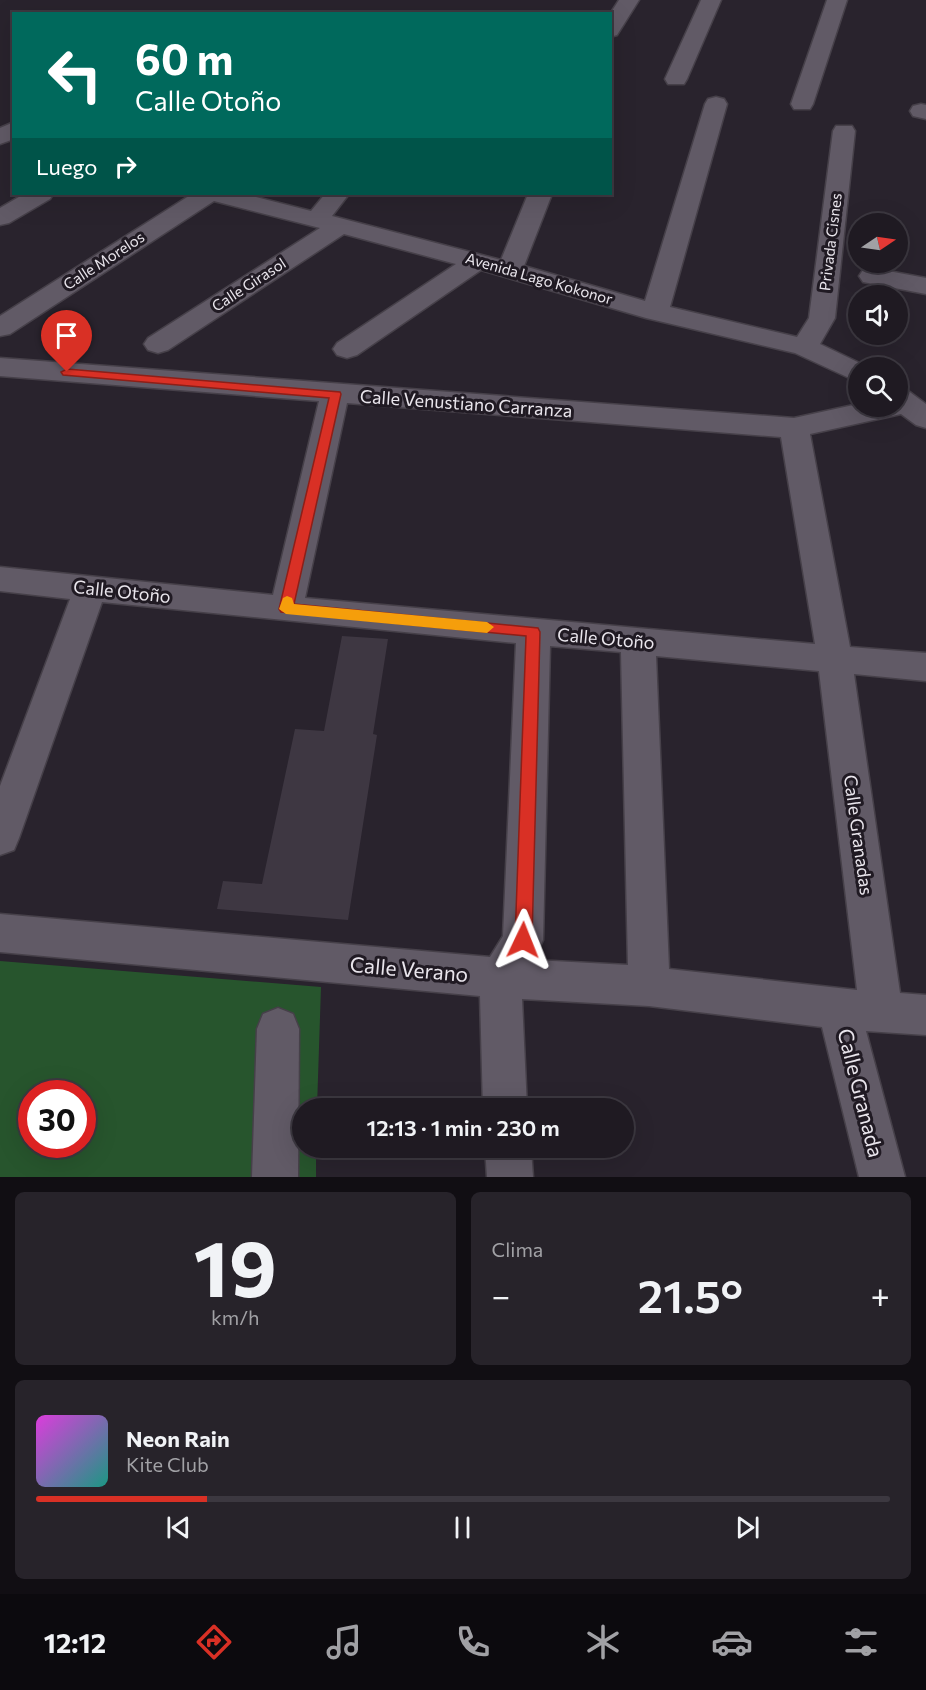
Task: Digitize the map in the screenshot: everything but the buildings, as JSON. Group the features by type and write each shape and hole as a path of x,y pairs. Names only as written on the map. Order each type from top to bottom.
{"street":[{"path":"612,28 629,0"},
{"path":"676,78 711,0"},
{"path":"802,104 837,0"},
{"path":"655,312 716,104"},
{"name":"Privada Cisnes","path":"804,347 822,318 844,131"},
{"path":"0,218 39,195"},
{"name":"Calle Morelos","path":"0,328 206,195"},
{"name":"Avenida Lago Kokonor","path":"221,195 510,270 655,312 804,347 848,368"},
{"name":"Calle Girasol","path":"158,345 328,223 337,195"},
{"path":"510,270 540,195"},
{"path":"347,349 476,262"},
{"path":"872,276 926,286"},
{"name":"Calle Venustiano Carranza","path":"0,367 794,428 849,417"},
{"path":"286,609 335,394"},
{"name":"Calle Granadas","path":"794,428 835,660 881,1011"},
{"name":"Calle Otoño","path":"0,579 286,609 926,667"},
{"path":"0,838 90,589"},
{"path":"505,1098 500,1022 501,978 523,940 533,632"},
{"path":"638,642 649,986"},
{"name":"Calle Verano","path":"0,933 501,978 649,986 839,1009 926,1015"},
{"name":"Calle Granada","path":"839,1009 882,1177"},
{"path":"275,1177 278,1029"},
{"path":"509,1158 510,1177"}],"green space":[{"path":"0,961 321,987 317,1098 292,1098 292,1158 316,1158 316,1177 0,1177"}],"slow traffic":[{"path":"287,601 286,609 487,627"}],"route":[{"path":"67,372 335,394 286,609 533,632 523,940"}]}
